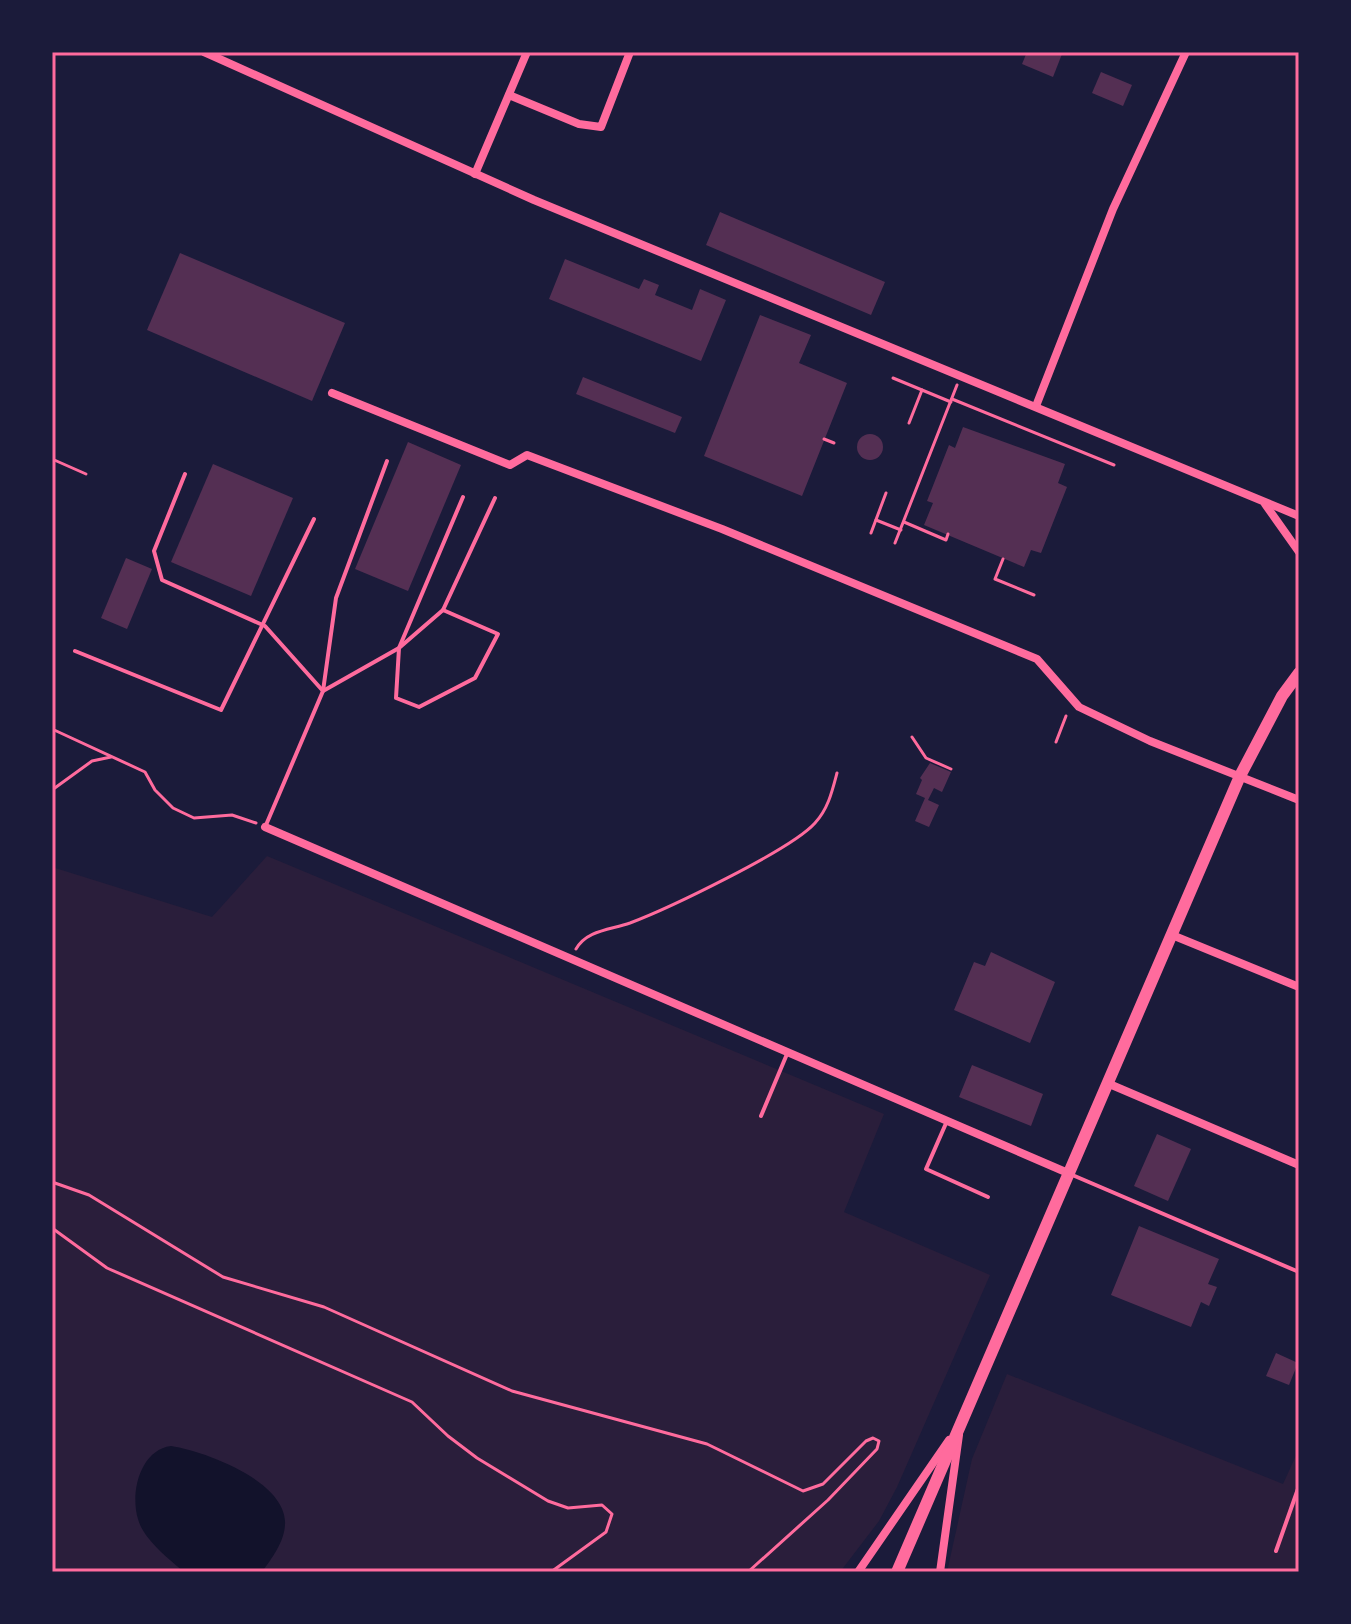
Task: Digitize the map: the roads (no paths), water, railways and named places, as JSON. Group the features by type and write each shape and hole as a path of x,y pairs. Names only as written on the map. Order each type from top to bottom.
{"main road":[{"path":"897,1572 1240,776 1275,708 1299,673"}],"street":[{"path":"205,52 475,174 1299,516"},
{"path":"475,174 527,52"},
{"path":"509,95 579,124 601,127 630,52"},
{"path":"1036,406 1113,209 1186,52"},
{"path":"332,393 510,465 527,455 541,460 710,525 1037,659 1079,707 1150,741 1299,800"},
{"path":"1265,503 1299,552"},
{"path":"265,827 1068,1173"},
{"path":"1172,935 1299,987"},
{"path":"1107,1083 1299,1165"},
{"path":"858,1572 921,1486 962,1419"},
{"path":"940,1572 962,1419"}],"lane":[{"path":"265,827 323,691 336,598 387,461"},
{"path":"185,474 154,551 162,580 265,626 323,691"},
{"path":"443,610 498,634 475,678 419,707 396,698 399,648 463,497"},
{"path":"323,691 399,648 443,610 495,498"},
{"path":"75,651 221,710 265,626 314,519"},
{"path":"761,1116 788,1052"},
{"path":"947,1121 926,1169 988,1197"},
{"path":"1068,1173 1299,1272"},
{"path":"1276,1551 1299,1486"}]}
